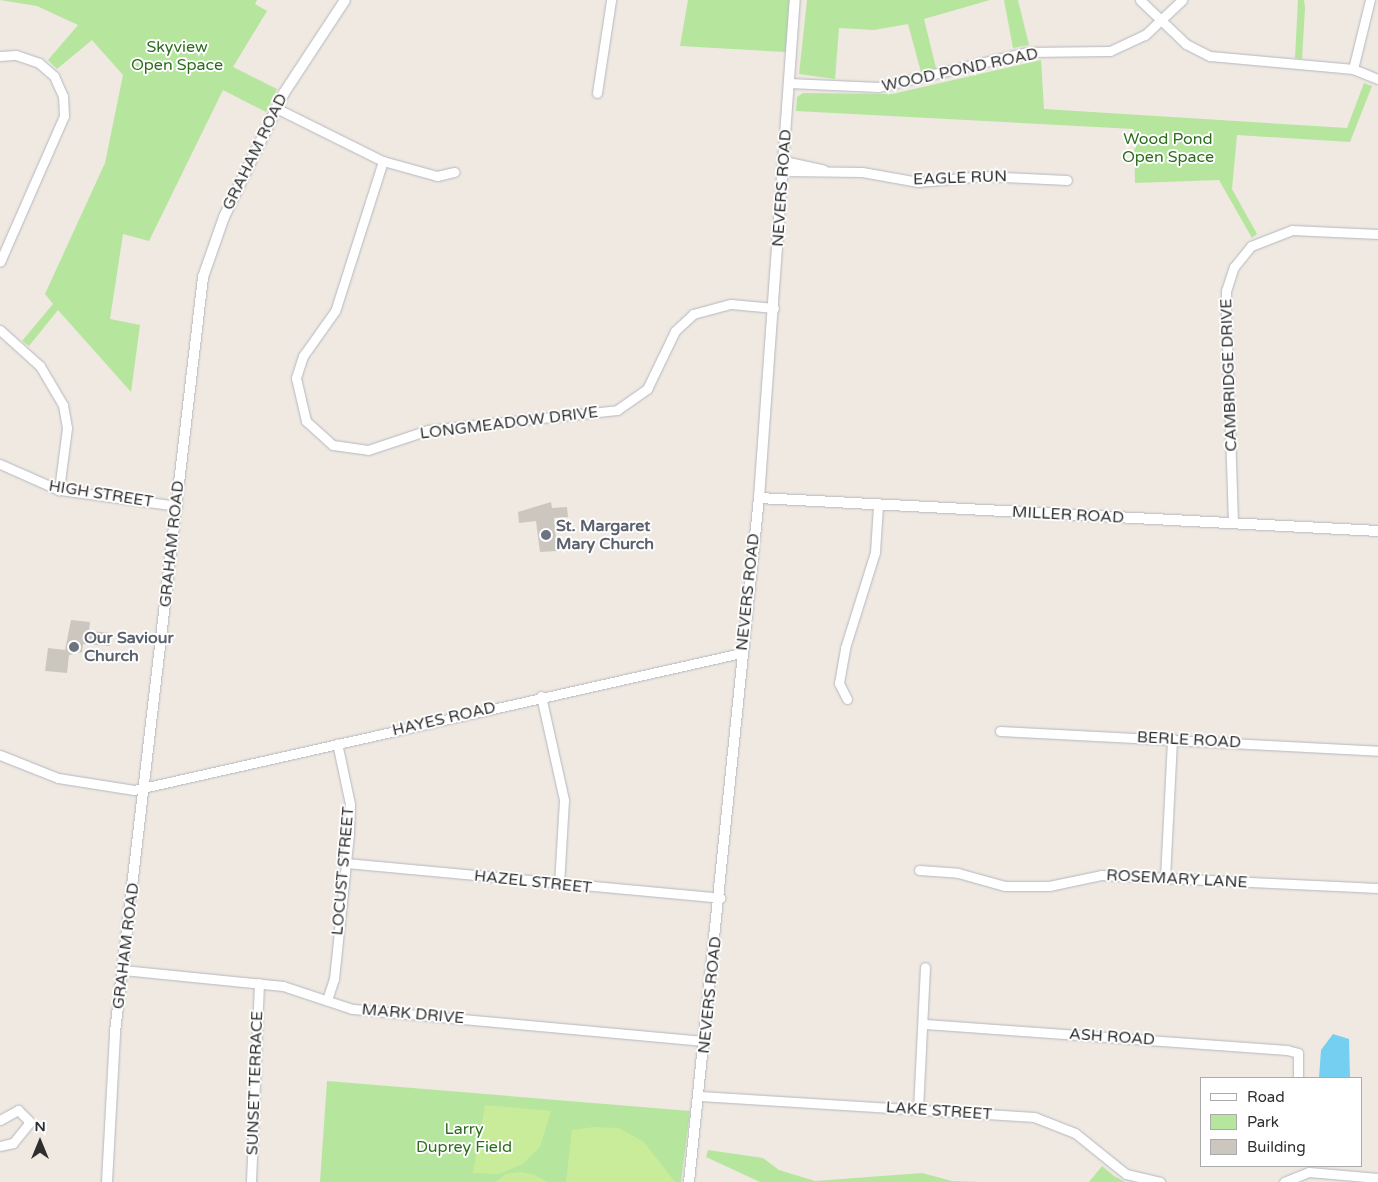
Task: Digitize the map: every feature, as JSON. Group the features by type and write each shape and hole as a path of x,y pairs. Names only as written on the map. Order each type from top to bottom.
{"street":[{"name":"GRAHAM ROAD","path":"107,1182 115,1032 146,786 203,277 224,216 276,108 345,0"},
{"path":"597,93 611,0"},
{"name":"NEVERS ROAD","path":"689,1182 700,1096 720,898 741,653 758,498 774,308 795,0"},
{"path":"1140,0 1186,44 1210,56 1353,69 1378,79"},
{"name":"WOOD POND ROAD","path":"789,83 878,87 1027,52 1110,51 1136,41 1182,0"},
{"path":"1353,69 1370,0"},
{"path":"0,56 16,55 39,63 54,76 63,96 64,116 0,262"},
{"path":"276,108 383,161 437,176 455,172"},
{"name":"LONGMEADOW DRIVE","path":"383,161 335,311 303,356 296,378 306,421 333,445 368,450 428,430 617,410 647,389 675,330 693,314 731,304 774,308"},
{"name":"EAGLE RUN","path":"784,166 918,182 983,176 1067,180"},
{"name":"CAMBRIDGE DRIVE","path":"1233,522 1226,291 1234,267 1251,246 1292,230 1378,234"},
{"path":"0,330 40,366 63,405 67,428 59,490"},
{"name":"HIGH STREET","path":"0,464 59,490 177,506"},
{"name":"MILLER ROAD","path":"758,498 1378,530"},
{"path":"847,699 839,683 844,648 875,552 878,505"},
{"name":"HAYES ROAD","path":"0,755 86,785 134,790 541,696 741,653"},
{"path":"541,696 564,800 559,884"},
{"name":"BERLE ROAD","path":"1000,731 1172,738 1378,751"},
{"path":"1165,878 1172,738"},
{"name":"LOCUST STREET","path":"327,1000 334,979 350,804 338,743"},
{"name":"HAZEL STREET","path":"346,863 720,898"},
{"name":"ROSEMARY LANE","path":"919,870 958,872 1005,886 1049,886 1101,875 1378,888"},
{"path":"918,1110 925,1024 925,967"},
{"name":"MARK DRIVE","path":"123,970 259,983 327,1000 352,1009 705,1041"},
{"name":"SUNSET TERRACE","path":"251,1182 259,983"},
{"name":"ASH ROAD","path":"925,1024 1298,1053 1298,1077"},
{"name":"LAKE STREET","path":"700,1096 918,1110 1049,1122 1075,1133 1126,1174 1160,1182"},
{"path":"0,1120 18,1110 30,1122 13,1143 0,1146"},
{"path":"1284,1182 1294,1170 1378,1178"}],"green space":[{"name":"Skyview Open Space","path":"0,0 257,0 255,4 267,11 233,67 277,89 266,112 223,90 149,241 123,234 110,319 140,325 131,392 58,310 29,346 22,341 53,304 45,294 105,163 123,75 92,40 57,69 48,60 78,25 37,6"},
{"path":"688,0 790,0 786,52 680,46"},
{"path":"807,0 990,0 924,19 936,68 921,72 908,24 874,30 839,28 835,79 799,74"},
{"path":"1004,0 1018,0 1029,45 1013,48"},
{"path":"1298,0 1304,0 1305,8 1302,59 1295,58"},
{"name":"Wood Pond Open Space","path":"1041,60 1044,109 1347,128 1364,83 1372,86 1350,142 1237,135 1232,189 1257,234 1252,238 1219,180 1135,183 1134,129 796,111 797,97 803,93 892,94"},
{"name":"Larry Duprey Field","path":"327,1081 690,1111 681,1182 320,1182"},
{"path":"485,1105 551,1111 540,1147 523,1164 499,1174 473,1173"},
{"path":"594,1127 619,1128 644,1142 675,1182 566,1182 572,1130"},
{"path":"708,1150 763,1158 779,1170 815,1181 922,1173 952,1181 981,1182 760,1182 706,1157"},
{"path":"1102,1166 1114,1176 1125,1182 1089,1182"},
{"path":"521,1172 535,1175 547,1182 495,1182 506,1174"}],"water":[{"path":"1333,1034 1349,1039 1350,1077 1319,1077 1321,1050"}],"building":[{"name":"St. Margaret Mary Church","path":"551,502 552,508 567,507 568,517 554,518 557,551 540,552 536,521 519,523 518,512"},
{"name":"Our Saviour Church","path":"71,620 90,622 89,631 111,633 110,646 83,644 82,652 69,655 67,673 45,671 48,648 65,650"}],"place":[{"name":"St. Margaret Mary Church","path":"546,535"},
{"name":"Our Saviour Church","path":"74,647"}]}
